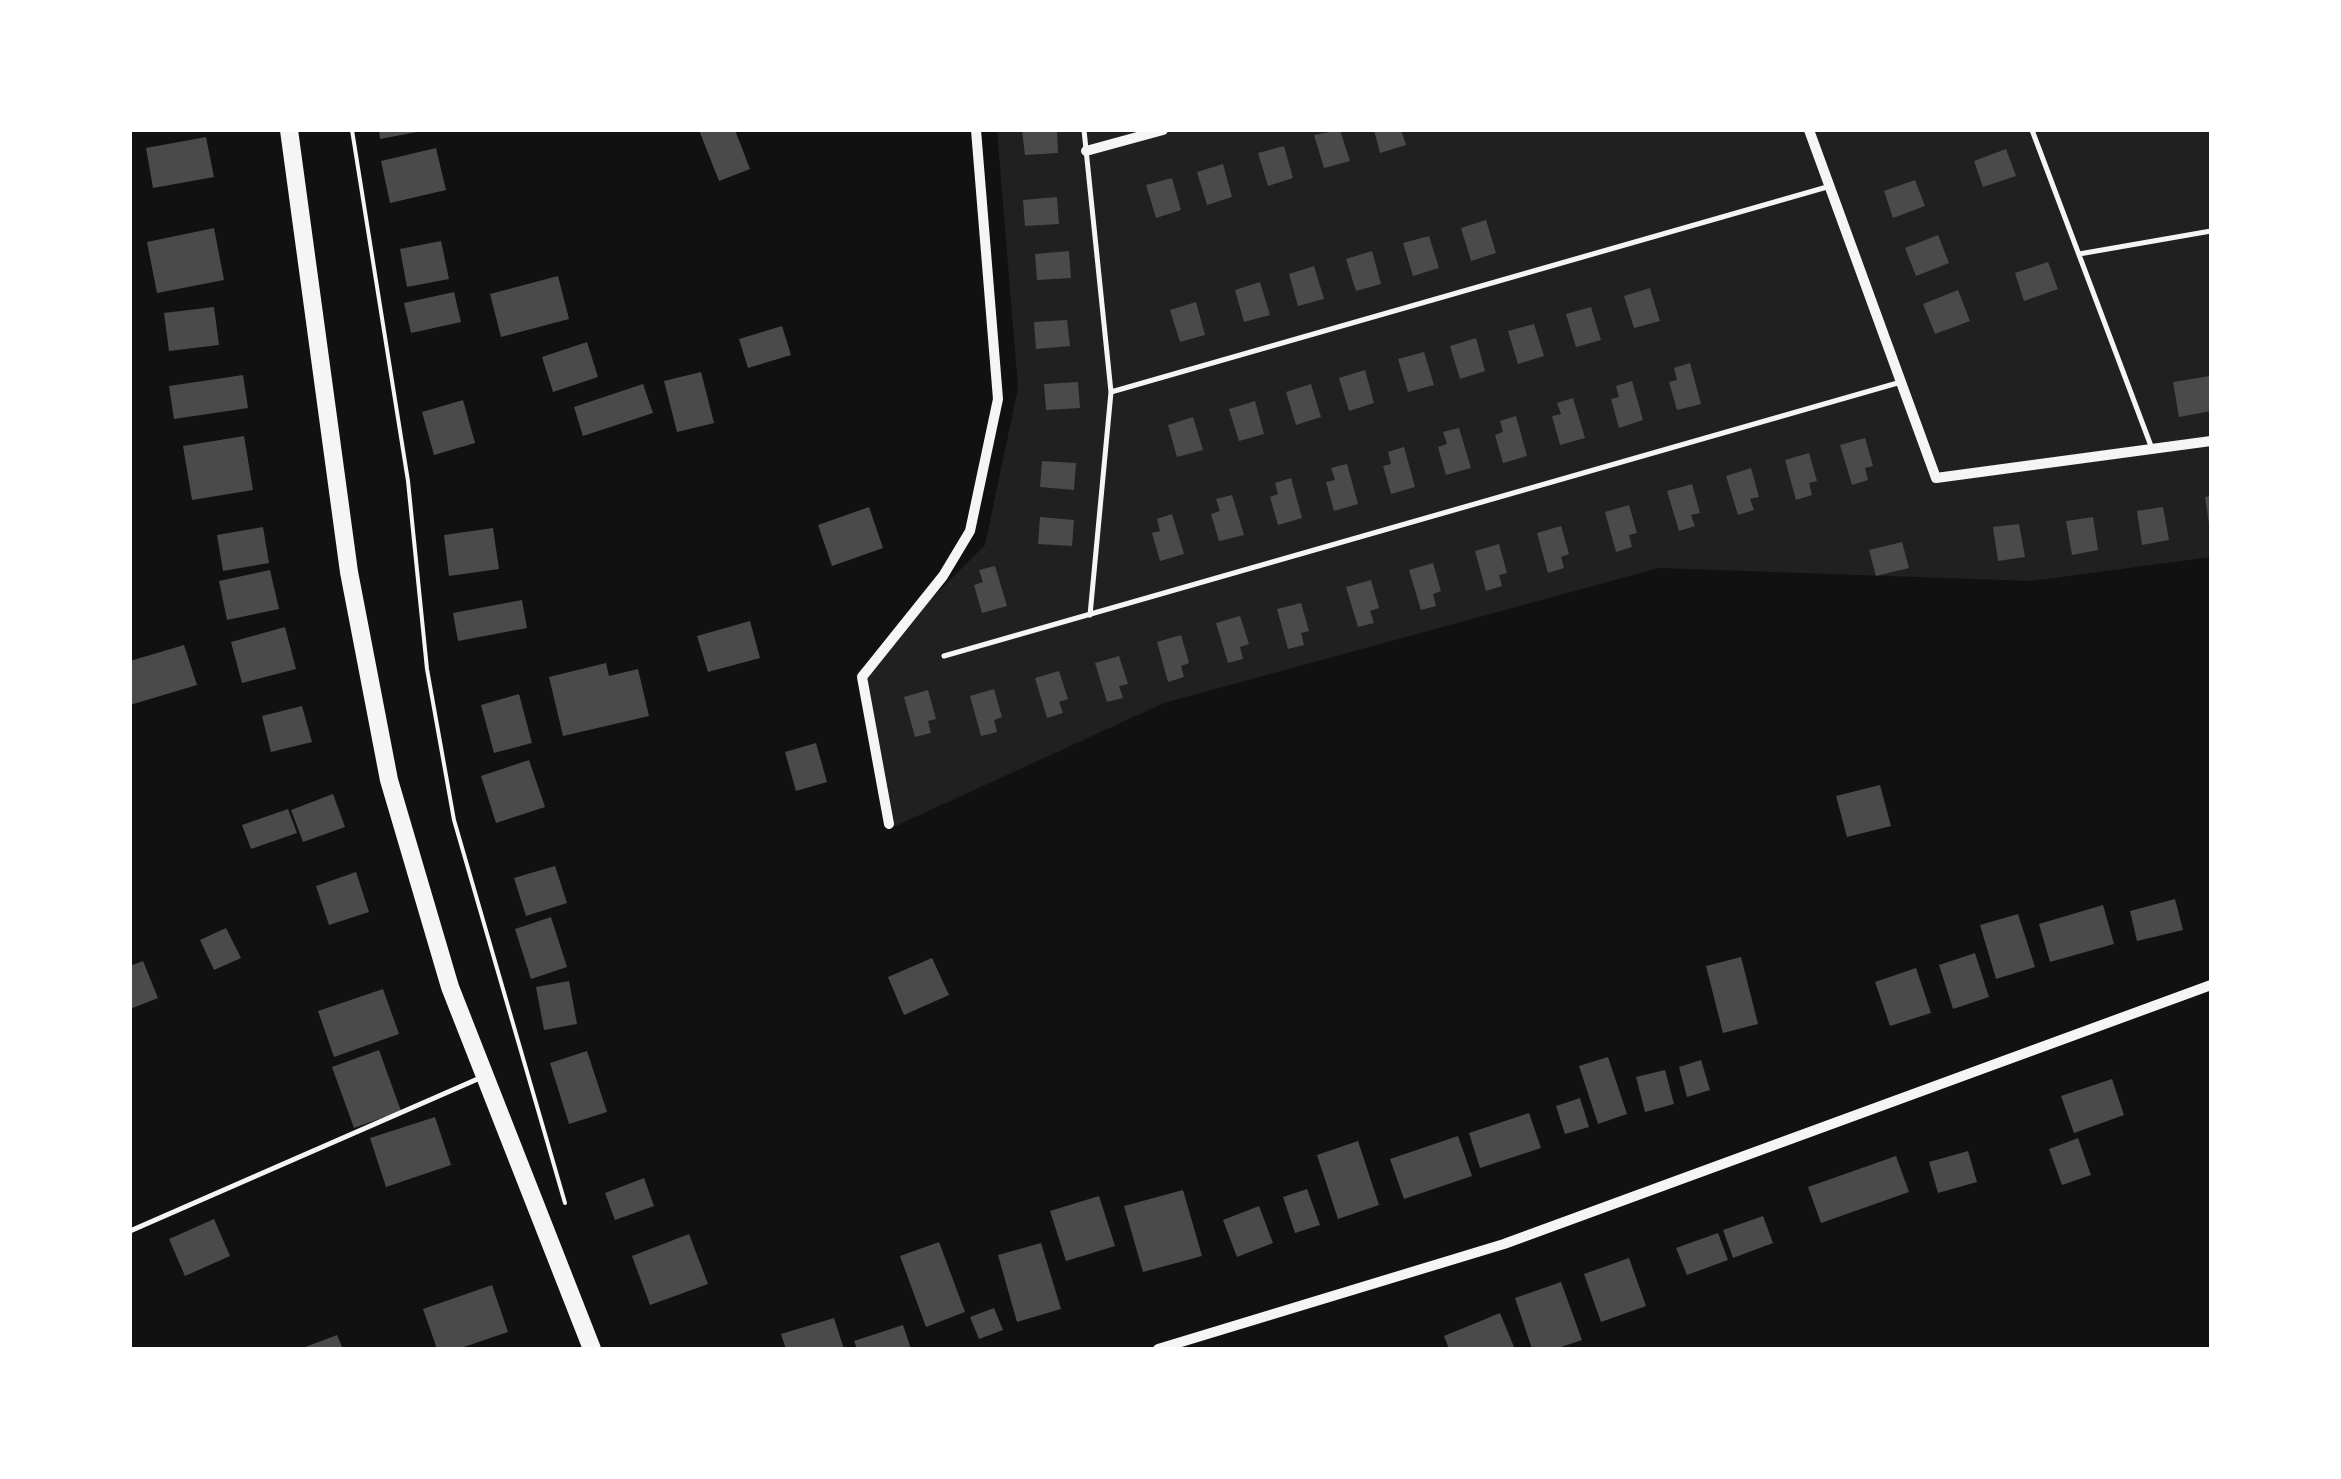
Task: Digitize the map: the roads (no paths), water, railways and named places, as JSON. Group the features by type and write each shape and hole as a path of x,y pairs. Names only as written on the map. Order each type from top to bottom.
{"main road":[{"path":"288,130 366,677 425,908 484,1076 592,1349"}],"street":[{"path":"889,824 862,678 943,576 970,531 998,399 976,130"},
{"path":"1086,151 1162,130"},
{"path":"1809,130 1936,478 2211,440"},
{"path":"1158,1349 1504,1244 2211,985"}],"lane":[{"path":"1084,130 1111,392 1090,615"},
{"path":"2032,130 2152,449"},
{"path":"1111,392 1830,186"},
{"path":"2079,254 2211,231"},
{"path":"944,656 1901,382"},
{"path":"130,1231 484,1076"}]}
